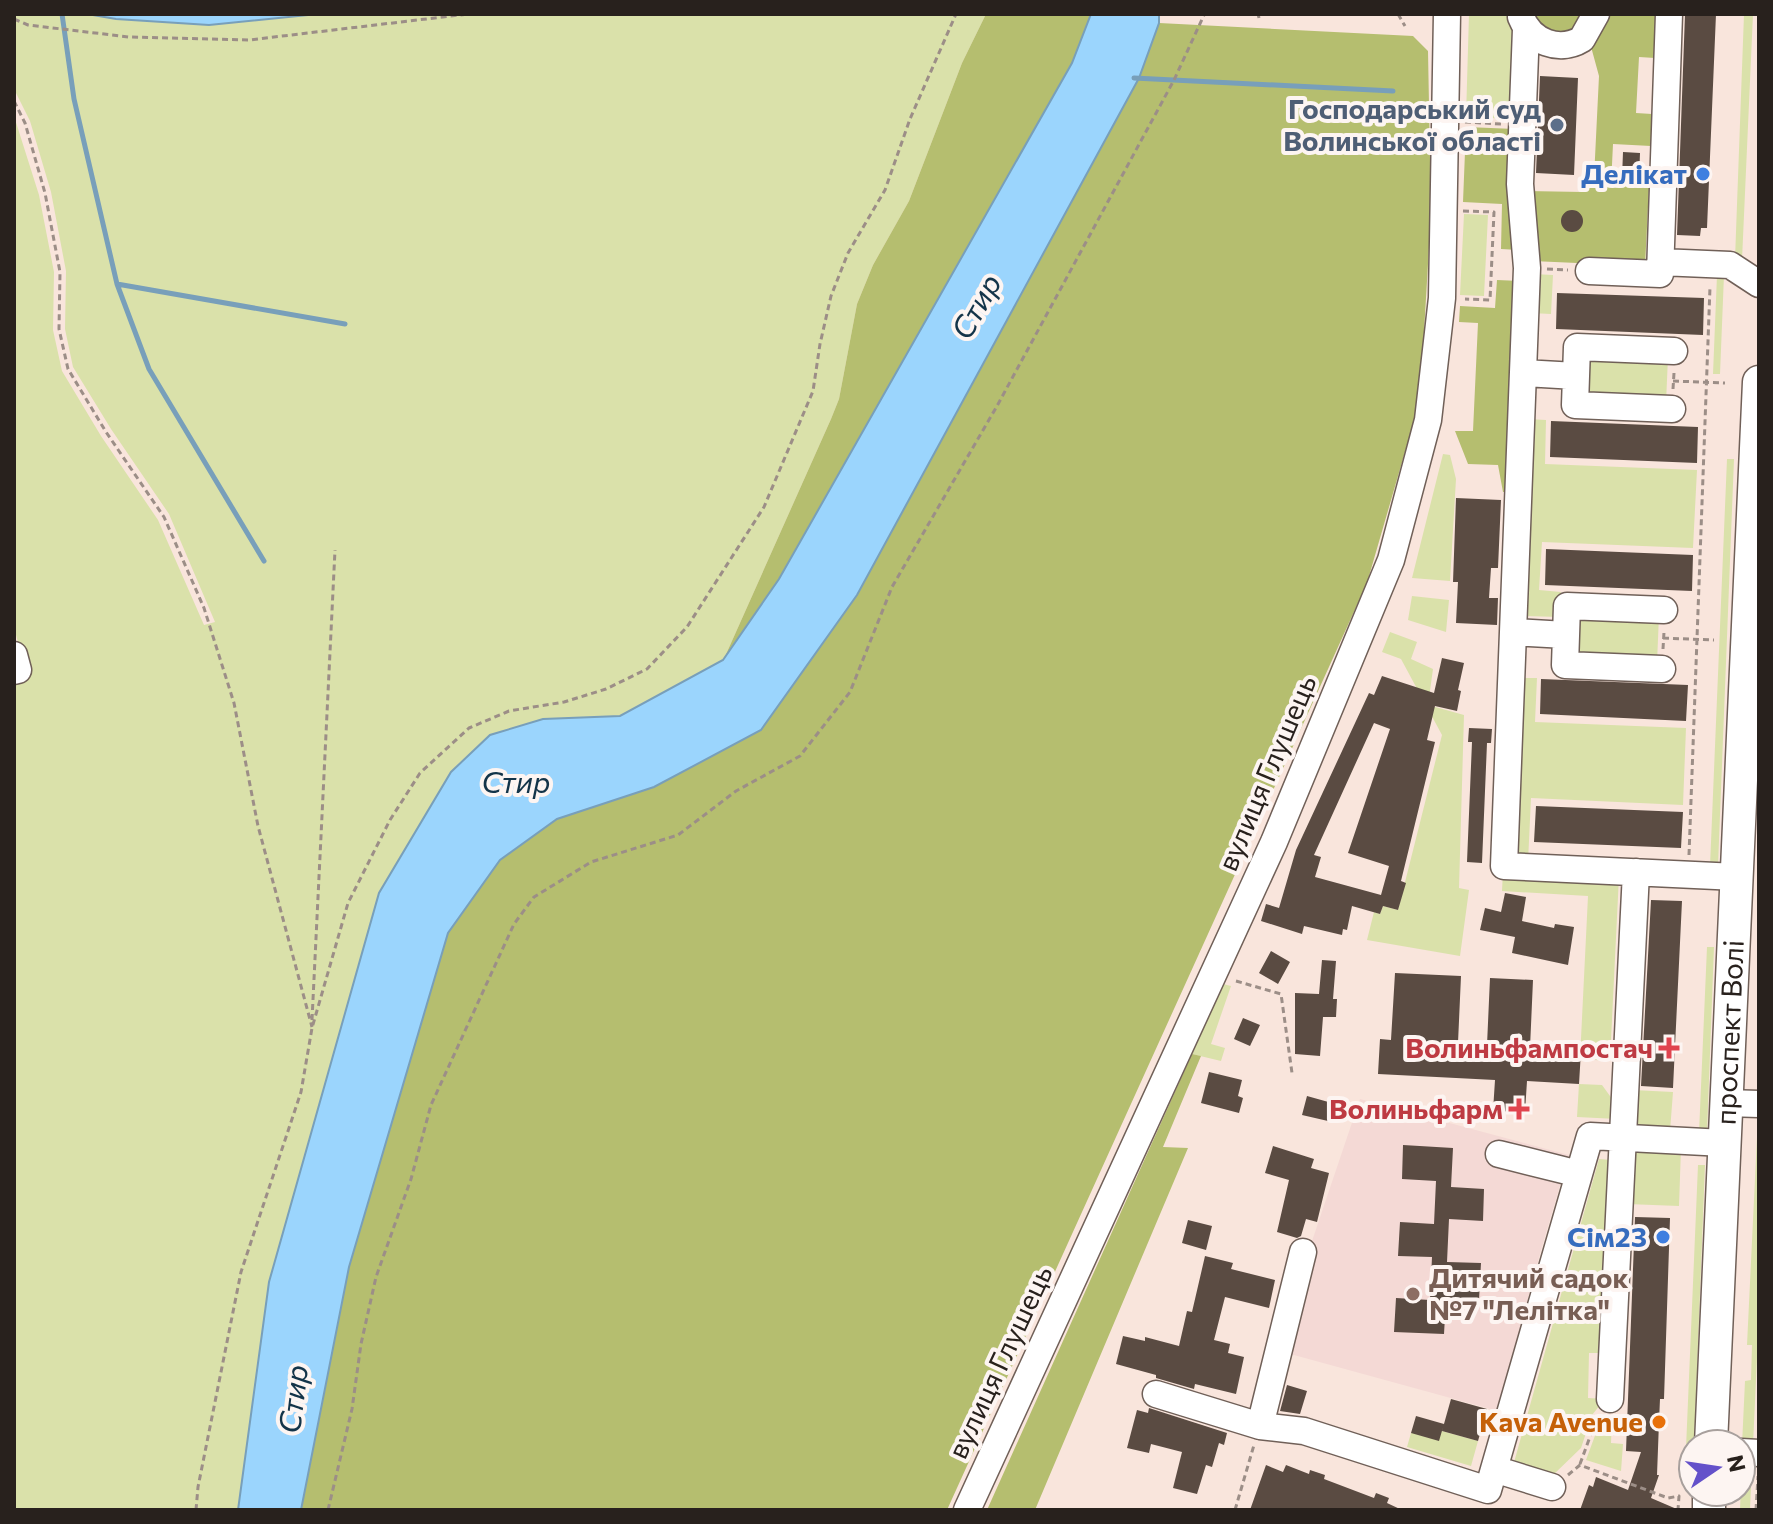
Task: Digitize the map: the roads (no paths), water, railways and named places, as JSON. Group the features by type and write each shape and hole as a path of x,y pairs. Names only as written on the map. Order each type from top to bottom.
{"main road":[{"name":"проспект Волі","path":"1712,1428 1737,877 1754,592 1759,382"}],"street":[{"name":"вулиця Глушець","path":"967,1510 1274,842 1391,560 1428,420 1442,298 1447,14"},
{"path":"1523,22 1547,44 1574,44 1587,33 1596,14"},
{"path":"1589,271 1660,274 1669,14"},
{"path":"1523,22 1520,184 1527,268 1504,866 1737,877"},
{"path":"1660,262 1730,265 1759,284"},
{"path":"1672,409 1575,405 1577,347 1674,351"},
{"path":"1523,373 1576,376"},
{"path":"1662,669 1565,665 1566,635 1567,606 1664,610"},
{"path":"1513,632 1566,635"},
{"path":"1610,1399 1636,872"},
{"path":"1726,1103 1759,1104"},
{"path":"1156,1394 1260,1426 1304,1431 1488,1490 1590,1136 1724,1143"},
{"path":"1499,1154 1579,1174"},
{"path":"1260,1426 1303,1252"},
{"path":"1494,1469 1552,1487"}],"water":[{"path":"87,14 318,14 209,25"},
{"name":"Стир","path":"1091,14 1159,14 1159,23 1139,78 857,595 761,730 654,787 557,819 500,860 448,933 349,1267 301,1510 238,1510 269,1282 379,893 451,772 490,735 543,719 620,716 723,660 779,579 1072,63"}],"waterway":[{"path":"62,14 74,99 117,284 149,369 264,561"},
{"path":"1134,78 1393,91"},
{"path":"117,284 345,324"}],"place":[{"name":"Господарський суд Волинської області","path":"1557,125"},
{"name":"Делікат","path":"1703,174"},
{"name":"Волиньфампостач","path":"1669,1048"},
{"name":"Волиньфарм","path":"1519,1109"},
{"name":"Сім23","path":"1663,1237"},
{"name":"Дитячий садок №7 \"Лелітка\"","path":"1413,1294"},
{"name":"Kava Avenue","path":"1659,1422"}]}
